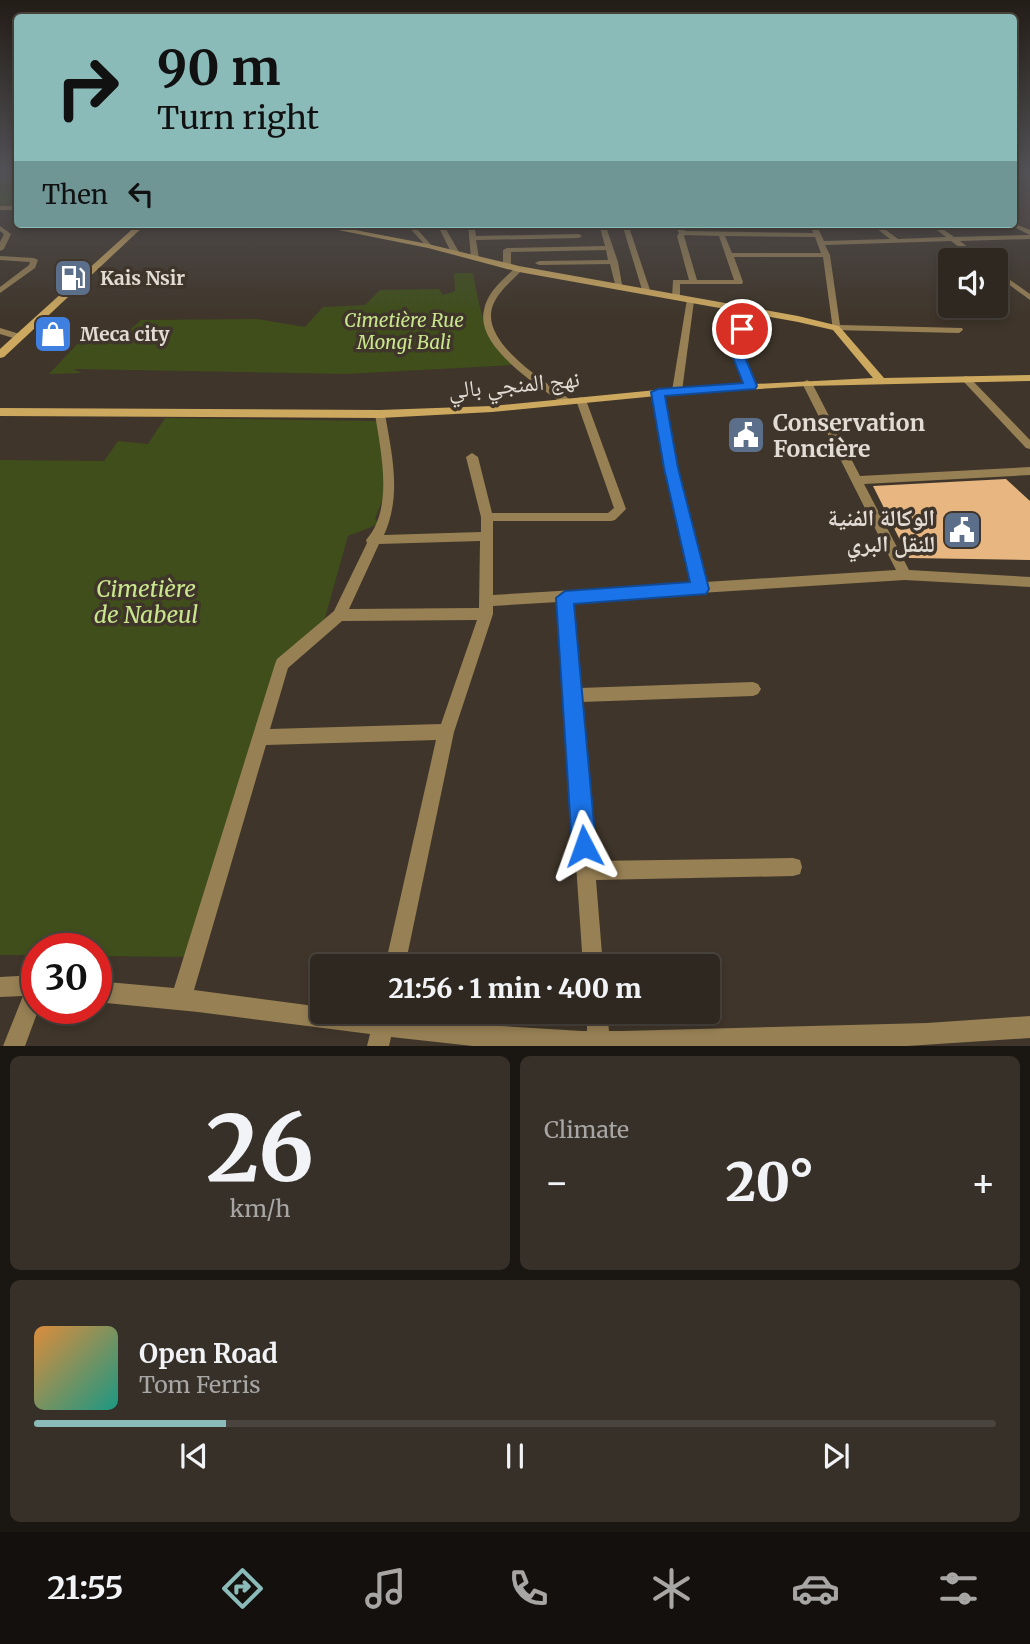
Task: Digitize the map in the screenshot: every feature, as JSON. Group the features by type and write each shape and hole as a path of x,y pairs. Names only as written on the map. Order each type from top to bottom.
{"street":[{"path":"0,228 8,234 0,249"},
{"path":"0,355 138,228"},
{"path":"334,228 428,246 519,269 614,262"},
{"path":"412,228 428,246"},
{"path":"442,228 455,252"},
{"path":"471,228 475,258"},
{"path":"576,228 582,248"},
{"path":"603,228 620,288"},
{"path":"626,228 647,293"},
{"path":"680,228 683,233"},
{"path":"815,228 826,255 836,328 880,380"},
{"path":"879,228 897,241"},
{"path":"938,228 965,248"},
{"path":"683,233 819,235"},
{"path":"683,233 680,235 694,282"},
{"path":"676,298 674,283 739,282 720,233"},
{"path":"823,243 1030,235"},
{"path":"472,238 579,236"},
{"path":"506,238 508,267"},
{"path":"507,250 610,248"},
{"path":"536,250 539,268"},
{"path":"730,255 826,255"},
{"path":"0,258 34,260 32,266 0,290"},
{"path":"539,268 620,288 836,328 959,330"},
{"path":"519,269 492,298 487,310 487,323 498,347 567,401"},
{"path":"1008,281 1030,298"},
{"path":"677,391 690,300"},
{"path":"747,312 736,350 750,386"},
{"path":"0,331 20,337"},
{"name":"نهج المنجي بالي","path":"0,412 380,414 492,409 658,392 750,386 880,380 1030,378"},
{"path":"966,379 1030,446"},
{"path":"807,383 905,575"},
{"path":"658,392 671,468 700,589"},
{"path":"487,517 611,517 618,514 620,509 581,400"},
{"path":"181,998 282,664 339,615 372,540 384,521 390,476 380,414"},
{"path":"398,954 446,732 486,608 487,517 472,457"},
{"path":"857,480 1030,471"},
{"path":"372,540 487,536"},
{"path":"339,615 486,608 565,598 905,575 1030,582"},
{"path":"565,598 592,954"},
{"path":"574,695 753,690"},
{"path":"262,737 446,732"},
{"path":"586,871 793,867"},
{"path":"0,987 21,986"},
{"path":"112,992 181,998 381,1028 590,1043 713,1043 964,1033 1030,1027"},
{"path":"15,1045 23,1024"},
{"path":"590,1043 594,1024"}],"shaded area":[{"path":"1017,220 1030,220 1030,230 1017,224"}],"green space":[{"name":"Cimetière Rue Mongi Bali","path":"454,273 473,273 484,322 495,343 511,364 533,364 346,374 73,369 82,373 49,374 82,339 114,337 127,332 141,320 257,319 305,327 323,307 365,305 380,290 439,289 443,295 455,291"},
{"name":"Cimetière de Nabeul","path":"165,418 379,421 388,485 375,519 379,524 348,536 323,625 280,658 193,957 112,956 112,933 21,933 21,955 0,955 0,460 104,461 118,441 148,444"}],"building":[{"name":"الوكالة الفنية للنقل البري","path":"1006,479 1030,501 1030,560 909,558 873,486"}],"place":[{"name":"Kais Nsir","path":"73,278"},
{"name":"Meca city","path":"53,334"},
{"name":"Conservation Foncière","path":"746,435"},
{"name":"الوكالة الفنية للنقل البري","path":"962,530"}],"route":[{"path":"584,846 565,598 700,589 671,468 658,392 750,386 736,350 742,329"}]}
